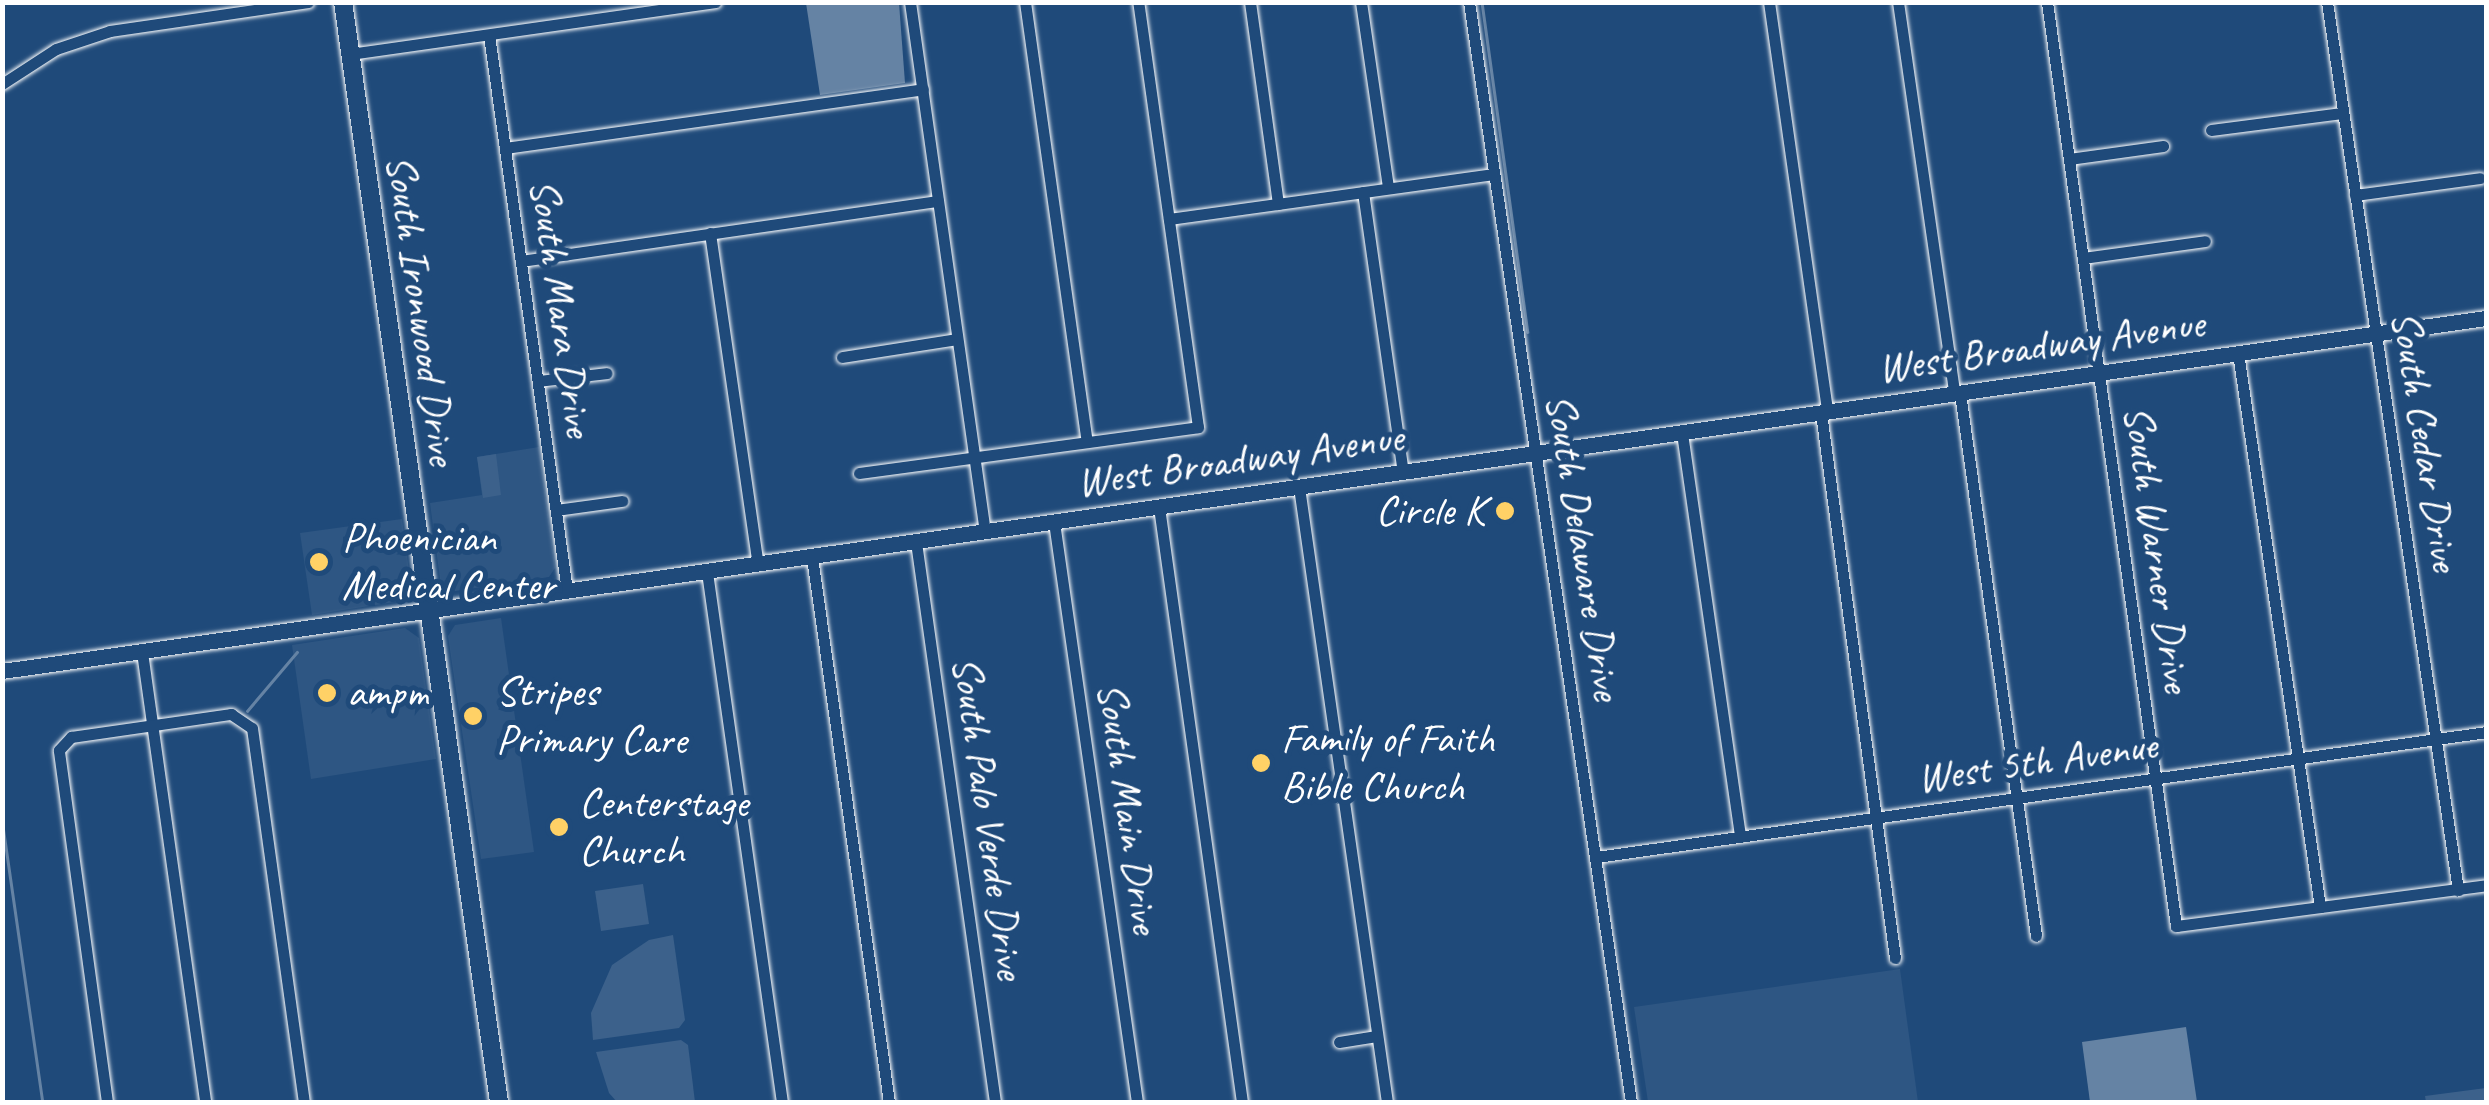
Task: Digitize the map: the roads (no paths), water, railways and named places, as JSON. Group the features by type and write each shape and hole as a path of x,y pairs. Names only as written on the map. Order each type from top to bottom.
{"main road":[{"name":"South Ironwood Drive","path":"343,2 499,1102"},
{"name":"West Broadway Avenue","path":"2,672 2486,318"}],"street":[{"path":"2,84 56,49 110,32 226,8 308,2"},
{"path":"350,54 715,2"},
{"path":"910,2 984,532"},
{"path":"1025,2 1087,442"},
{"path":"859,473 1198,428 1138,2"},
{"path":"1250,2 1278,204"},
{"path":"1361,2 1388,188"},
{"name":"South Delaware Drive","path":"1469,2 1630,1102"},
{"path":"1768,2 1896,958"},
{"path":"1898,2 2036,936"},
{"name":"South Warner Drive","path":"2047,2 2176,926 2320,907"},
{"name":"South Cedar Drive","path":"2327,2 2458,890"},
{"name":"South Mara Drive","path":"489,34 567,591"},
{"path":"506,148 922,89"},
{"path":"2212,130 2342,113"},
{"path":"2069,159 2163,146"},
{"path":"1169,219 1492,174"},
{"path":"2355,196 2480,178"},
{"path":"1363,192 1403,472"},
{"path":"521,260 938,201"},
{"path":"710,233 758,564"},
{"path":"2083,258 2205,241"},
{"path":"842,356 957,339"},
{"path":"2238,354 2320,907 2486,886"},
{"path":"538,381 606,373"},
{"path":"1682,432 1740,837"},
{"path":"1299,487 1386,1102"},
{"path":"556,510 622,501"},
{"path":"1159,507 1242,1102"},
{"name":"South Main Drive","path":"1054,522 1136,1102"},
{"name":"South Palo Verde Drive","path":"916,542 995,1102"},
{"path":"812,557 889,1102"},
{"path":"707,572 782,1102"},
{"path":"142,652 206,1102"},
{"path":"107,1102 61,744 152,726 245,717 252,728 304,1102"},
{"name":"West 5th Avenue","path":"1596,857 2486,732"},
{"path":"1339,1042 1377,1036"}],"waterway":[{"path":"1482,2 1528,332"},
{"path":"247,711 297,652"},
{"path":"2,819 43,1102"}],"place":[{"name":"Circle K","path":"1505,511"},
{"name":"Phoenician Medical Center","path":"319,562"},
{"name":"ampm","path":"327,693"},
{"name":"Stripes Primary Care","path":"473,716"},
{"name":"Family of Faith Bible Church","path":"1261,763"},
{"name":"Centerstage Church","path":"559,827"}]}
